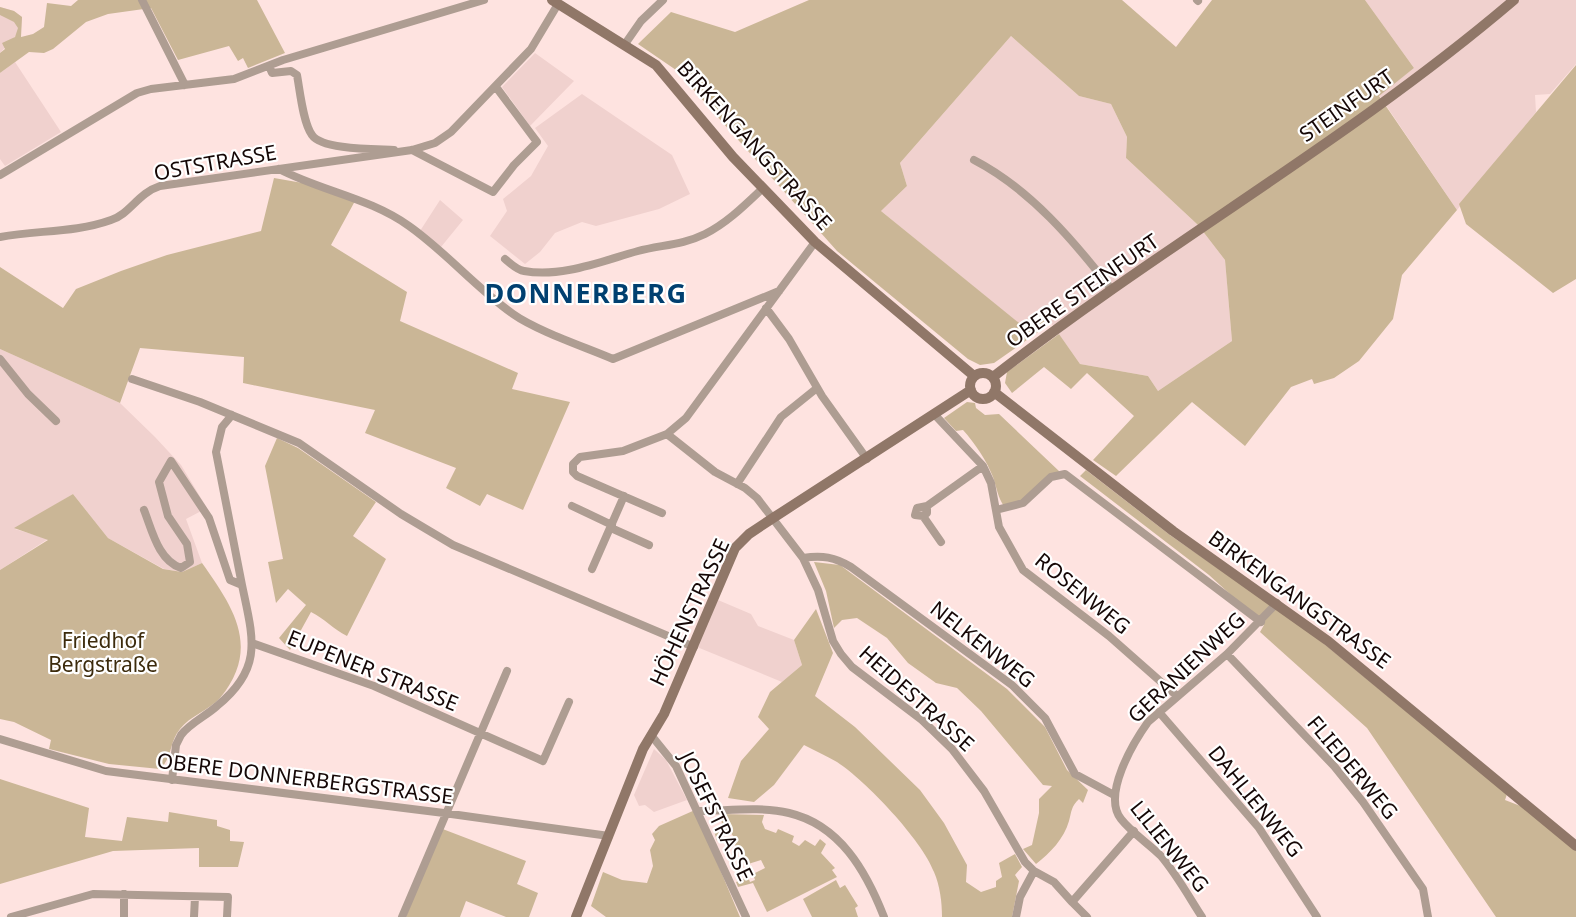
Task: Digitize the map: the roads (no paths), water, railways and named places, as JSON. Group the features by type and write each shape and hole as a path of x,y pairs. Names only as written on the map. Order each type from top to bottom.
{"street":[{"path":"142,0 185,85"},
{"path":"0,175 125,99 152,89 234,80 269,66 484,0"},
{"path":"625,44 641,21 663,0"},
{"name":"STEINFURT","path":"1194,235 1393,97 1514,0"},
{"name":"BIRKENGANGSTRASSE","path":"555,2 643,55 668,78 706,126 816,242 974,376"},
{"name":"OSTSTRASSE","path":"0,237 44,234 111,220 143,194 160,186 408,150 442,138 496,87 531,49 555,2"},
{"path":"269,66 272,74 291,72 297,75 309,131 316,141 329,145 408,150 493,192 514,165 537,142 496,87"},
{"path":"974,160 990,169 1055,223 1082,251 1112,290"},
{"path":"278,169 298,179 353,198 398,219 514,314 613,359 779,291"},
{"path":"505,260 521,271 536,273 596,264 639,251 687,242 706,234 732,216 763,188"},
{"name":"OBERE STEINFURT","path":"993,377 1112,290 1194,235"},
{"path":"662,513 577,476 572,468 576,460 623,451 667,434 686,418 816,242"},
{"path":"766,308 789,339 817,388 867,459"},
{"path":"0,359 28,394 56,421"},
{"path":"985,373 993,377 996,384 994,392 982,399 971,390 974,376 985,373"},
{"path":"132,380 232,415 309,448 401,514 453,545 694,647"},
{"path":"737,484 781,417 817,388"},
{"name":"HÖHENSTRASSE","path":"576,917 651,735 664,714 735,548 749,534 971,390"},
{"name":"BIRKENGANGSTRASSE","path":"994,392 1173,531 1277,603 1419,713 1576,846"},
{"name":"ROSENWEG","path":"934,414 983,466 991,483 1004,538 1023,570 1109,636 1178,696"},
{"path":"172,780 174,754 181,735 238,687 251,663 252,643 216,452 222,428 232,415"},
{"name":"HEIDESTRASSE","path":"667,434 715,472 757,498 803,558 818,590 832,641 841,654 852,667 921,720 952,748 984,790 1025,862 1034,871 1047,877 1061,889 1087,917"},
{"path":"144,510 160,549 171,564 181,568 190,562 188,544 168,516 159,482 171,461 209,518 230,580 242,585"},
{"path":"941,542 923,516 917,516 914,512 921,506 927,506 983,466"},
{"path":"996,510 1023,503 1051,477 1065,474 1261,622"},
{"path":"592,569 624,496"},
{"path":"572,506 649,545"},
{"name":"NELKENWEG","path":"803,558 823,556 837,558 1011,686 1045,718 1075,774 1114,795"},
{"name":"GERANIENWEG","path":"1114,795 1138,735 1159,712 1261,622 1277,603"},
{"name":"EUPENER STRASSE","path":"252,643 374,686 543,761 569,702"},
{"name":"FLIEDERWEG","path":"1227,654 1334,766 1363,802 1423,889 1428,917"},
{"name":"EUPENER STRASSE","path":"402,917 444,813 507,671"},
{"name":"DAHLIENWEG","path":"1159,712 1259,828 1317,917"},
{"name":"JOSEFSTRASSE","path":"651,735 670,756 746,917"},
{"name":"OBERE DONNERBERGSTRASSE","path":"0,739 106,771 609,836"},
{"name":"LILIENWEG","path":"1114,795 1118,814 1169,867 1202,917"},
{"path":"697,811 787,813 820,825 836,836 852,855 884,917"},
{"path":"1072,902 1134,831"},
{"path":"1016,917 1020,897 1034,871"},
{"path":"11,917 89,894 228,897 227,917"},
{"path":"124,894 124,917"},
{"path":"194,917 195,897"}],"district":[{"name":"DONNERBERG","path":"586,292"}],"park label":[{"name":"Friedhof Bergstraße","path":"103,652"}]}
